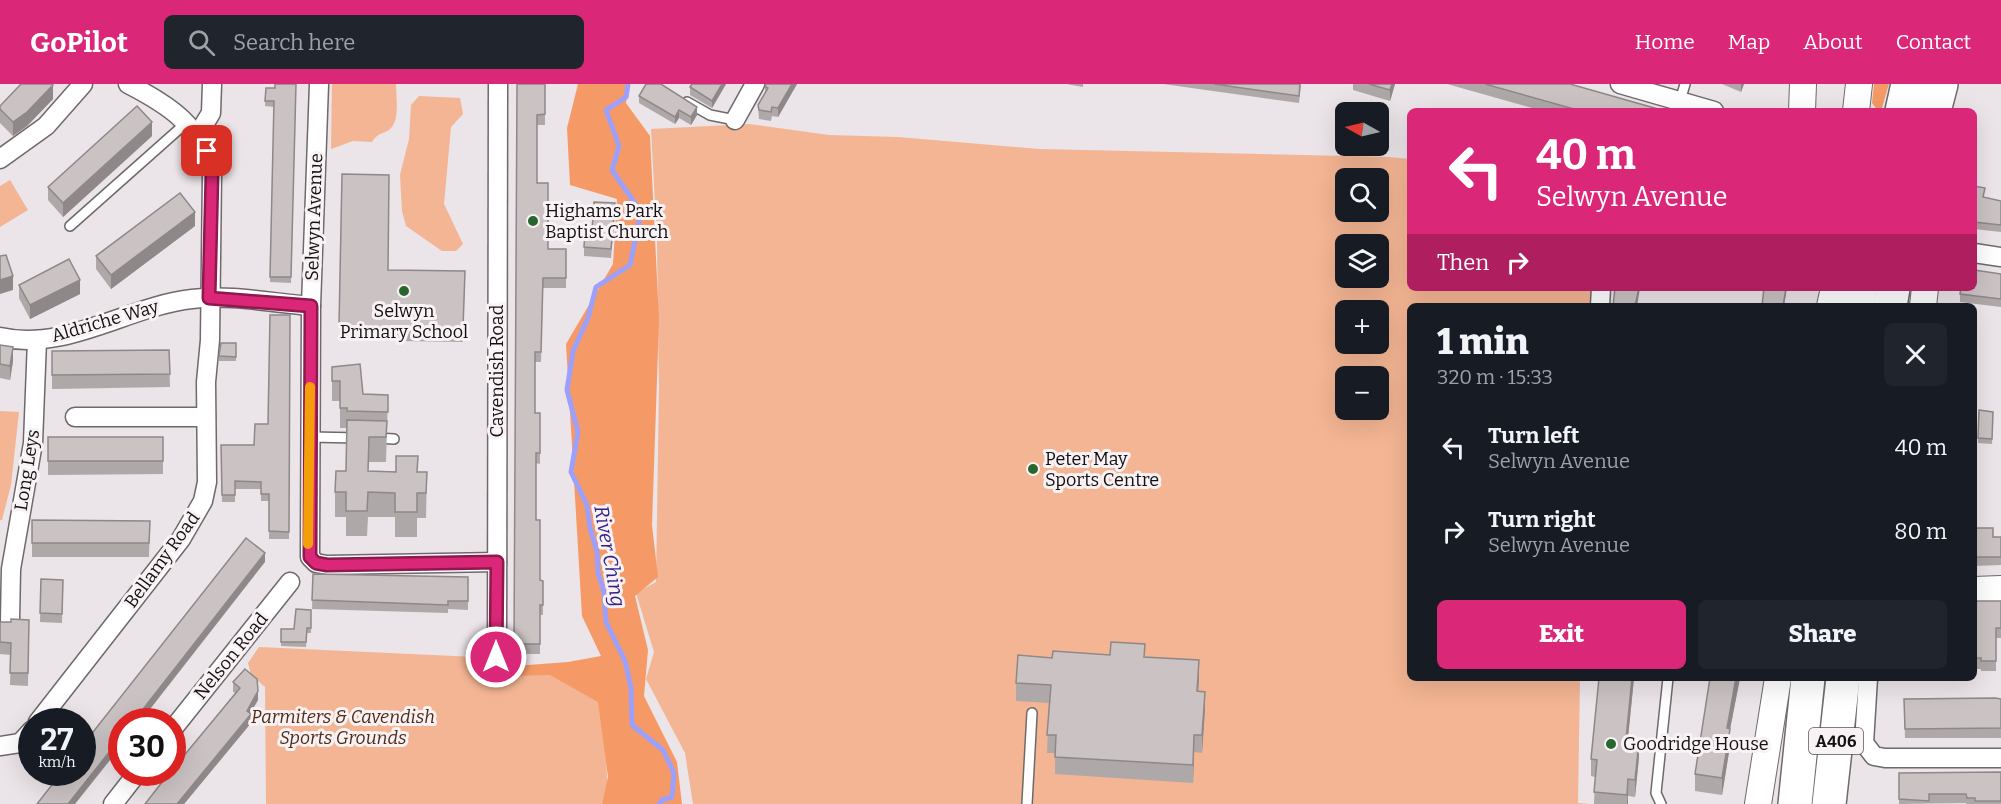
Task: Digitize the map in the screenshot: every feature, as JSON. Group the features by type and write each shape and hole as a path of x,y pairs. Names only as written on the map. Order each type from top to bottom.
{"highway":[{"path":"1903,108 1908,84"},
{"path":"1935,108 1941,84"},
{"name":"A406","path":"1795,804 1808,681"},
{"name":"A406","path":"1829,804 1843,681"}],"street":[{"path":"0,159 46,126 83,84"},
{"path":"192,130 211,113 212,84"},
{"name":"Selwyn Avenue","path":"319,84 311,306 308,549 310,557 316,563 497,562"},
{"name":"Cavendish Road","path":"496,657 498,84"},
{"path":"735,120 755,84"},
{"path":"1620,84 1682,92 1709,108"},
{"path":"1802,108 1803,84"},
{"path":"1856,108 1859,84"},
{"path":"136,86 192,130 207,151 212,174 209,298"},
{"path":"1977,253 2001,257"},
{"name":"Aldriche Way","path":"0,337 36,340 68,334 166,304 209,298 311,306"},
{"name":"Bellamy Road","path":"49,708 194,520 203,501 207,482 209,298"},
{"name":"Long Leys","path":"10,620 5,599 33,443 36,340"},
{"path":"75,417 206,417"},
{"name":"Nelson Road","path":"186,712 290,582"},
{"path":"1977,590 2001,589"},
{"path":"1758,804 1778,681"},
{"path":"1868,681 1864,743 1874,756 1885,758 2001,758"},
{"path":"0,746 18,743"},
{"path":"113,804 127,786"}],"lane":[{"path":"674,94 710,115 735,120"},
{"path":"70,226 192,130"},
{"path":"309,437 394,439"},
{"path":"1661,804 1656,793 1668,681"},
{"path":"1027,804 1032,713"}],"green space":[{"path":"332,84 396,84 397,113 394,124 372,142 353,141 331,149"},
{"path":"419,96 460,98 463,114 451,127 444,204 463,244 456,251 442,251 406,226 402,211 400,175 409,139 411,105"},
{"name":"Peter May Sports Centre","path":"749,124 829,135 898,137 1040,149 1407,159 1407,291 1591,291 1591,303 1407,303 1407,681 1580,681 1578,803 1590,804 693,804 685,753 646,679 654,652 636,593 656,582 659,387 657,240 651,129"},
{"path":"10,180 28,210 0,227 0,186"},
{"path":"0,411 19,412 11,485 2,520 0,520"},
{"name":"Parmiters & Cavendish Sports Grounds","path":"259,647 476,657 476,668 547,671 602,703 609,804 266,804 265,687 251,675 248,663"}],"shaded area":[{"path":"578,84 629,84 626,103 650,136 659,320 652,525 658,577 635,596 648,650 644,696 677,762 682,804 602,804 608,777 598,702 550,675 504,676 500,667 568,662 601,656 582,616 566,344 613,264 617,199 570,185 567,128"},
{"path":"1874,84 1889,84 1882,108 1876,108 1872,103"}],"building":[{"path":"21,84 53,85 27,112 13,122 0,109 0,106"},
{"path":"275,84 296,84 291,277 270,277 274,101 265,101 266,88 275,88"},
{"path":"517,84 545,84 545,114 537,115 537,183 548,183 548,249 566,249 566,278 543,278 541,352 535,352 535,413 540,413 540,453 536,453 536,520 540,520 540,580 543,581 543,605 540,605 540,644 514,644"},
{"path":"646,84 661,84 697,107 691,117 679,110 675,117 639,96"},
{"path":"692,84 722,84 712,101 690,87"},
{"path":"766,84 792,84 778,108 772,107 771,112 759,110 758,105 768,88"},
{"path":"1214,84 1300,84 1299,96"},
{"path":"1369,84 1392,84 1390,90"},
{"path":"1485,84 1570,84 1654,108 1570,108"},
{"path":"137,106 152,122 63,203 48,187"},
{"name":"Selwyn Primary School","path":"342,174 389,175 388,270 465,271 463,328 339,326"},
{"path":"1977,187 1985,188 1983,197 2001,201 2001,225 1977,222"},
{"path":"180,193 195,212 111,275 96,256"},
{"path":"594,202 615,203 611,249 584,247 585,231 592,231"},
{"path":"6,255 13,276 0,280 0,256"},
{"path":"69,259 80,280 30,305 19,285"},
{"path":"1977,270 2001,274 2001,299 1960,294 1960,291 1977,291"},
{"path":"1615,291 1638,291 1636,303 1613,303"},
{"path":"1764,291 1786,291 1784,303 1762,303"},
{"path":"270,315 290,315 289,532 269,531 269,494 261,494 261,482 235,481 235,495 222,495 221,445 254,445 255,424 268,424"},
{"path":"221,343 236,343 236,357 219,356"},
{"path":"0,345 13,347 10,366 0,364"},
{"path":"169,350 170,374 52,375 52,351"},
{"path":"360,364 363,394 388,395 388,412 347,411 347,408 340,408 340,381 332,381 332,367"},
{"path":"1979,410 1993,412 1992,439 1978,438"},
{"path":"347,420 387,421 386,437 369,437 368,471 396,472 396,456 418,456 417,472 427,472 426,493 417,493 417,512 395,512 395,493 368,492 367,511 346,511 346,492 335,492 336,471 346,471"},
{"path":"48,437 163,437 163,461 48,461"},
{"path":"32,520 150,521 149,543 32,543"},
{"path":"1977,528 1993,528 1993,537 2001,537 2001,557 1977,557"},
{"path":"246,538 265,553 144,708 112,708"},
{"path":"313,574 468,577 468,601 448,601 448,605 312,600"},
{"path":"41,579 63,580 62,614 40,613"},
{"path":"1977,601 2001,601 2001,628 1996,628 1996,661 1981,661 1981,658 1977,658"},
{"path":"296,609 311,610 311,628 307,628 306,642 281,642 281,629 294,629"},
{"path":"11,619 29,620 28,673 10,673 11,643 0,642 0,622 11,622"},
{"path":"1111,642 1145,644 1144,657 1199,660 1197,691 1205,692 1202,735 1194,735 1193,765 1055,757 1056,735 1047,735 1051,685 1016,683 1018,655 1052,658 1053,651 1110,655"},
{"path":"245,669 257,679 258,691 247,711 251,714 177,804 145,804 159,786 186,786 186,753 240,688 233,682"},
{"name":"Goodridge House","path":"1599,681 1632,681 1626,739 1639,741 1635,780 1628,779 1627,795 1594,792 1597,760 1591,759"},
{"path":"1710,681 1735,681 1727,728 1730,729 1722,778 1695,774"},
{"path":"1904,699 2001,699 2001,728 1905,729"},
{"path":"108,713 108,754 96,769 96,728"},
{"path":"2001,772 2001,801 1975,801 1975,798 1967,798 1966,794 1929,794 1929,801 1899,799 1899,773"},
{"path":"51,786 82,786 68,804 37,804"}],"waterway":[{"name":"River Ching","path":"628,84 626,97 606,110 619,146 612,170 641,212 630,265 596,287 588,318 573,351 567,390 578,432 571,472 587,505 590,528 597,552 598,573 604,592 606,622 625,661 631,688 632,725 663,750 674,773 672,797 662,800 659,804"}],"slow traffic":[{"path":"308,544 310,387"}],"place":[{"name":"Highams Park Baptist Church","path":"533,221"},
{"name":"Selwyn Primary School","path":"404,291"},
{"name":"Peter May Sports Centre","path":"1033,469"},
{"name":"Goodridge House","path":"1611,744"}],"route":[{"path":"207,151 212,174 209,298 311,306 308,549 310,557 316,563 327,565 497,562 496,657"}]}
